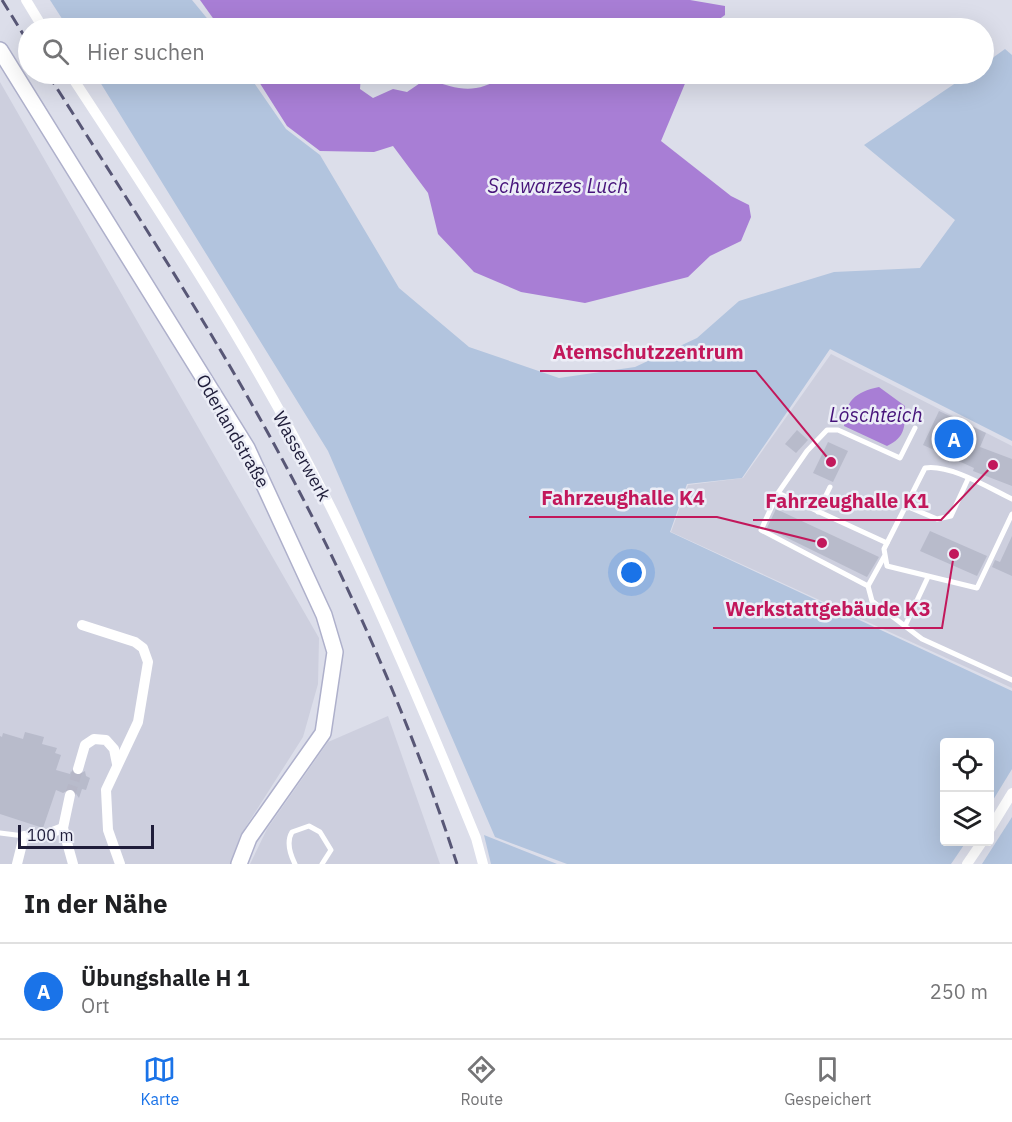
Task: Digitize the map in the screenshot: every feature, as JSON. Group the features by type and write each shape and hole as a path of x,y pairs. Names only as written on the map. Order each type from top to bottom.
{"street":[{"path":"26,0 37,18"},
{"name":"Oderlandstraße","path":"0,50 18,79"},
{"name":"Oderlandstraße","path":"21,84 247,448 324,615 334,652 323,733 249,837 239,864"},
{"name":"Wasserwerk","path":"77,84 167,223 265,388 335,516 404,663 476,838 483,864"},
{"path":"82,625 135,642 143,648 148,662 138,722 106,790 108,831 120,864"},
{"path":"78,769 85,745 94,739 106,740 114,749 117,764"},
{"path":"994,822 1012,793"},
{"path":"70,795 63,828 73,864"},
{"path":"17,864 24,836 45,835 63,828"},
{"path":"967,864 978,846"}],"lane":[{"path":"868,586 761,530 778,493 807,451 827,430 838,430 900,458 915,428"},
{"path":"1012,499 947,470 934,466 925,468 868,586 872,602 922,639 1012,680"},
{"path":"906,506 937,519 951,516 968,479"},
{"path":"818,512 830,487"},
{"path":"778,493 887,543"},
{"path":"884,557 887,566 893,569 977,588 1012,514"},
{"path":"905,626 928,577"},
{"path":"295,864 291,855 289,838 292,832 309,826 320,832 331,850 322,864"},
{"path":"0,833 24,836"}],"shaded area":[{"path":"50,0 192,0 207,18 62,18"},
{"path":"1005,49 1012,55 1012,441 830,349 742,478 687,484 670,532 1012,691 1012,769 994,798 994,738 940,738 940,846 963,846 951,864 567,864 495,837 328,451 101,84 255,84 286,129 320,155 399,288 469,347 559,378 635,367 697,338 739,301 834,272 920,268 955,220 864,145 954,84 994,84 994,57"},
{"path":"0,82 319,638 318,684 303,737 240,836 231,864 0,864"},
{"path":"831,354 1012,446 1012,688 671,532 688,485 743,478"},
{"path":"388,716 440,864 250,864 267,829 328,742"},
{"path":"1012,817 1012,864 982,864"},
{"path":"484,835 557,864 491,864"}],"water":[{"path":"200,0 690,0 725,6 725,15 721,18 213,18"},
{"name":"Schwarzes Luch","path":"260,84 360,84 360,89 373,98 393,89 407,92 419,84 442,84 467,89 489,84 685,84 661,141 731,196 749,205 751,217 741,241 710,256 688,277 585,303 521,292 474,272 438,234 428,193 393,146 374,152 320,151 287,126"},
{"name":"Löschteich","path":"879,387 905,406 901,435 887,446 844,426 849,404 853,399"}],"building":[{"path":"939,411 986,433 980,447 1012,459 1012,486 973,471 974,468 923,445"},
{"path":"797,430 808,440 796,453 785,444"},
{"path":"828,442 848,451 833,482 813,473"},
{"path":"852,491 861,495 856,506 847,502"},
{"path":"776,509 879,557 867,577 767,528"},
{"path":"930,531 987,556 977,576 920,551"},
{"path":"1012,536 1012,576 992,567 995,560 1000,562"},
{"path":"25,732 44,737 42,744 57,748 55,753 61,755 56,770 70,774 71,771 76,776 85,771 86,776 90,778 86,790 82,789 79,798 72,788 63,793 56,790 43,828 0,814 0,736 2,737 3,733 23,739"}],"tunnel":[{"path":"70,795 78,769"}],"railway":[{"path":"2,0 18,26"},
{"path":"54,84 197,311 254,408 307,506 400,708 457,864"}],"place":[{"name":"Übungshalle H 1","path":"954,439"},
{"name":"Atemschutzzentrum","path":"831,462"},
{"name":"Fahrzeughalle K1","path":"993,465"},
{"name":"Fahrzeughalle K4","path":"822,543"},
{"name":"Werkstattgebäude K3","path":"954,554"}]}
